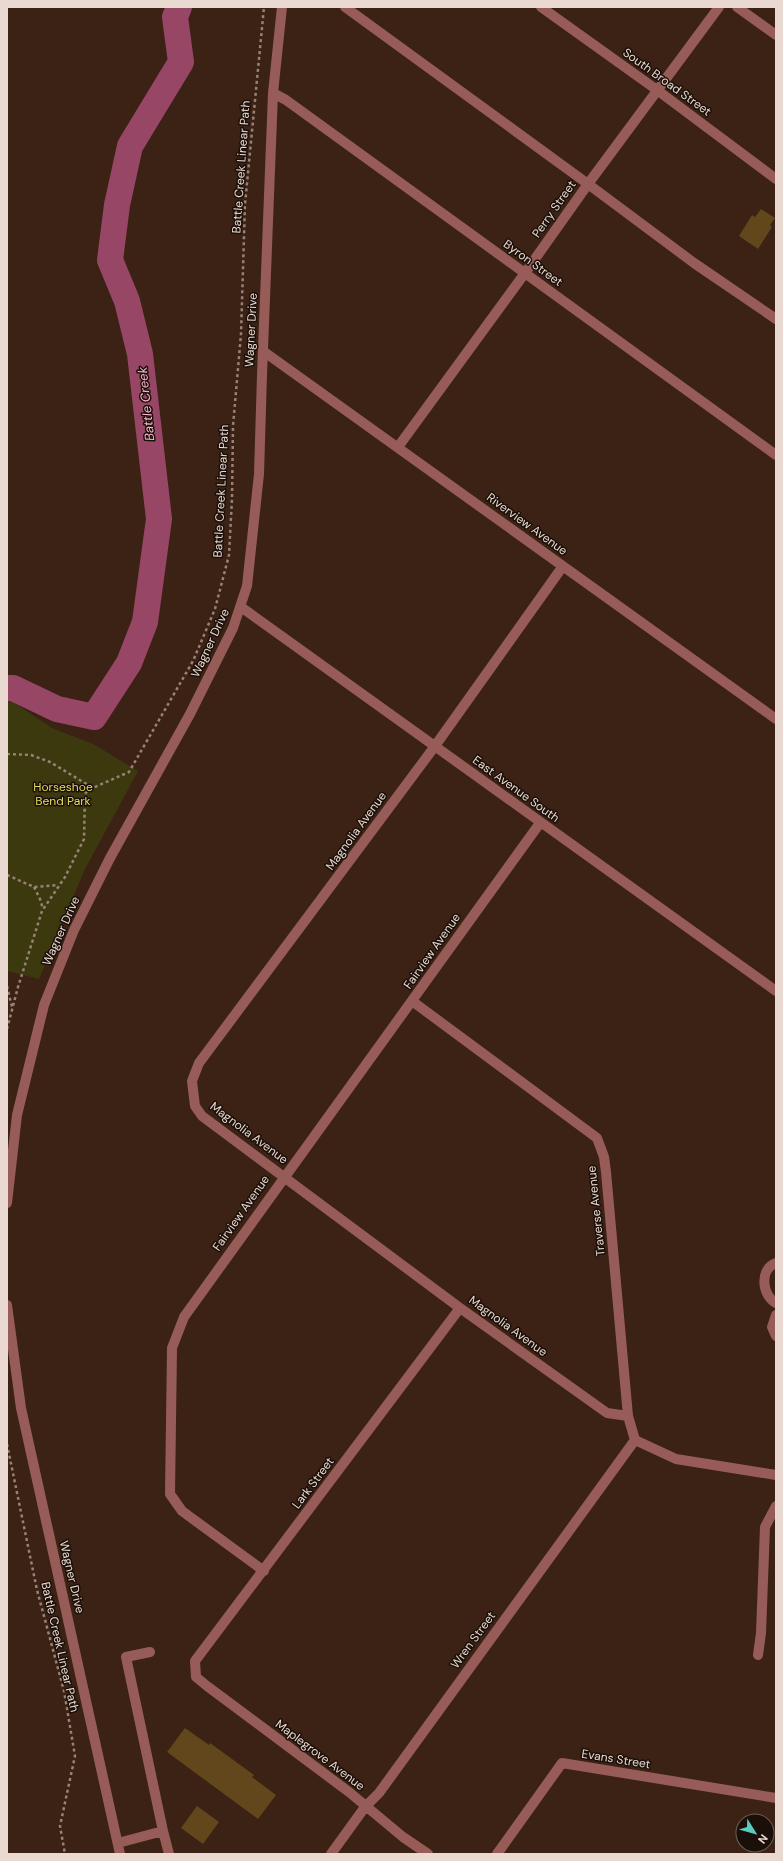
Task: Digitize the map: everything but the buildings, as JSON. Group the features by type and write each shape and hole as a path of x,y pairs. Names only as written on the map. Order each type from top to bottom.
{"street":[{"name":"Wagner Drive","path":"7,1203 17,1115 44,1005 74,930 110,858 190,714 233,628 247,586 259,474 273,93 282,7"},
{"path":"345,7 694,263 776,319"},
{"name":"South Broad Street","path":"541,7 657,90 776,179"},
{"name":"Perry Street","path":"398,447 588,184 719,7"},
{"path":"737,7 776,35"},
{"name":"Byron Street","path":"273,93 286,100 776,456"},
{"name":"Riverview Avenue","path":"263,351 776,719"},
{"name":"Magnolia Avenue","path":"563,566 435,746 199,1063 192,1080 195,1106 202,1116 460,1308 607,1413 628,1416"},
{"name":"East Avenue South","path":"241,607 776,991"},
{"name":"Fairview Avenue","path":"264,1571 182,1511 170,1494 172,1348 184,1317 284,1176 540,823"},
{"name":"Traverse Avenue","path":"412,1001 597,1138 604,1156 606,1172 628,1416"},
{"path":"776,1263 772,1264 765,1273 765,1291 771,1301 776,1303"},
{"name":"Wagner Drive","path":"7,1305 21,1408 120,1854"},
{"name":"Lark Street","path":"196,1677 195,1661 460,1308"},
{"path":"776,1315 772,1326 776,1336"},
{"path":"628,1416 635,1440 676,1459 776,1475"},
{"name":"Wren Street","path":"331,1854 366,1807 379,1793 635,1440"},
{"path":"758,1655 761,1633 765,1527 776,1506"},
{"path":"150,1652 126,1657 169,1854"},
{"name":"Maplegrove Avenue","path":"196,1677 349,1792 402,1837 428,1854"},
{"name":"Evans Street","path":"497,1854 562,1763 776,1798"},
{"path":"118,1843 163,1831"}],"path":[{"name":"Battle Creek Linear Path","path":"94,788 111,782 129,772 193,661 215,609 229,554 232,499 233,426 241,334 245,204 264,7"},
{"path":"7,754 31,755 50,762 94,788"},
{"path":"7,1029 12,1008 43,909 65,877 84,839 85,794 88,790 94,788"},
{"path":"7,875 34,887 59,885"},
{"path":"34,887 40,898 43,909"},
{"path":"7,986 12,1008"},
{"name":"Battle Creek Linear Path","path":"7,1444 37,1590 64,1691 74,1756 60,1826 65,1854"}],"green space":[{"name":"Horseshoe Bend Park","path":"7,698 52,728 93,744 138,771 84,871 39,979 7,971"}],"waterway":[{"name":"Battle Creek","path":"7,688 13,688 57,709 94,717 129,663 145,622 159,519 140,354 127,301 110,260 117,205 130,146 181,62 175,17 179,7"}]}
